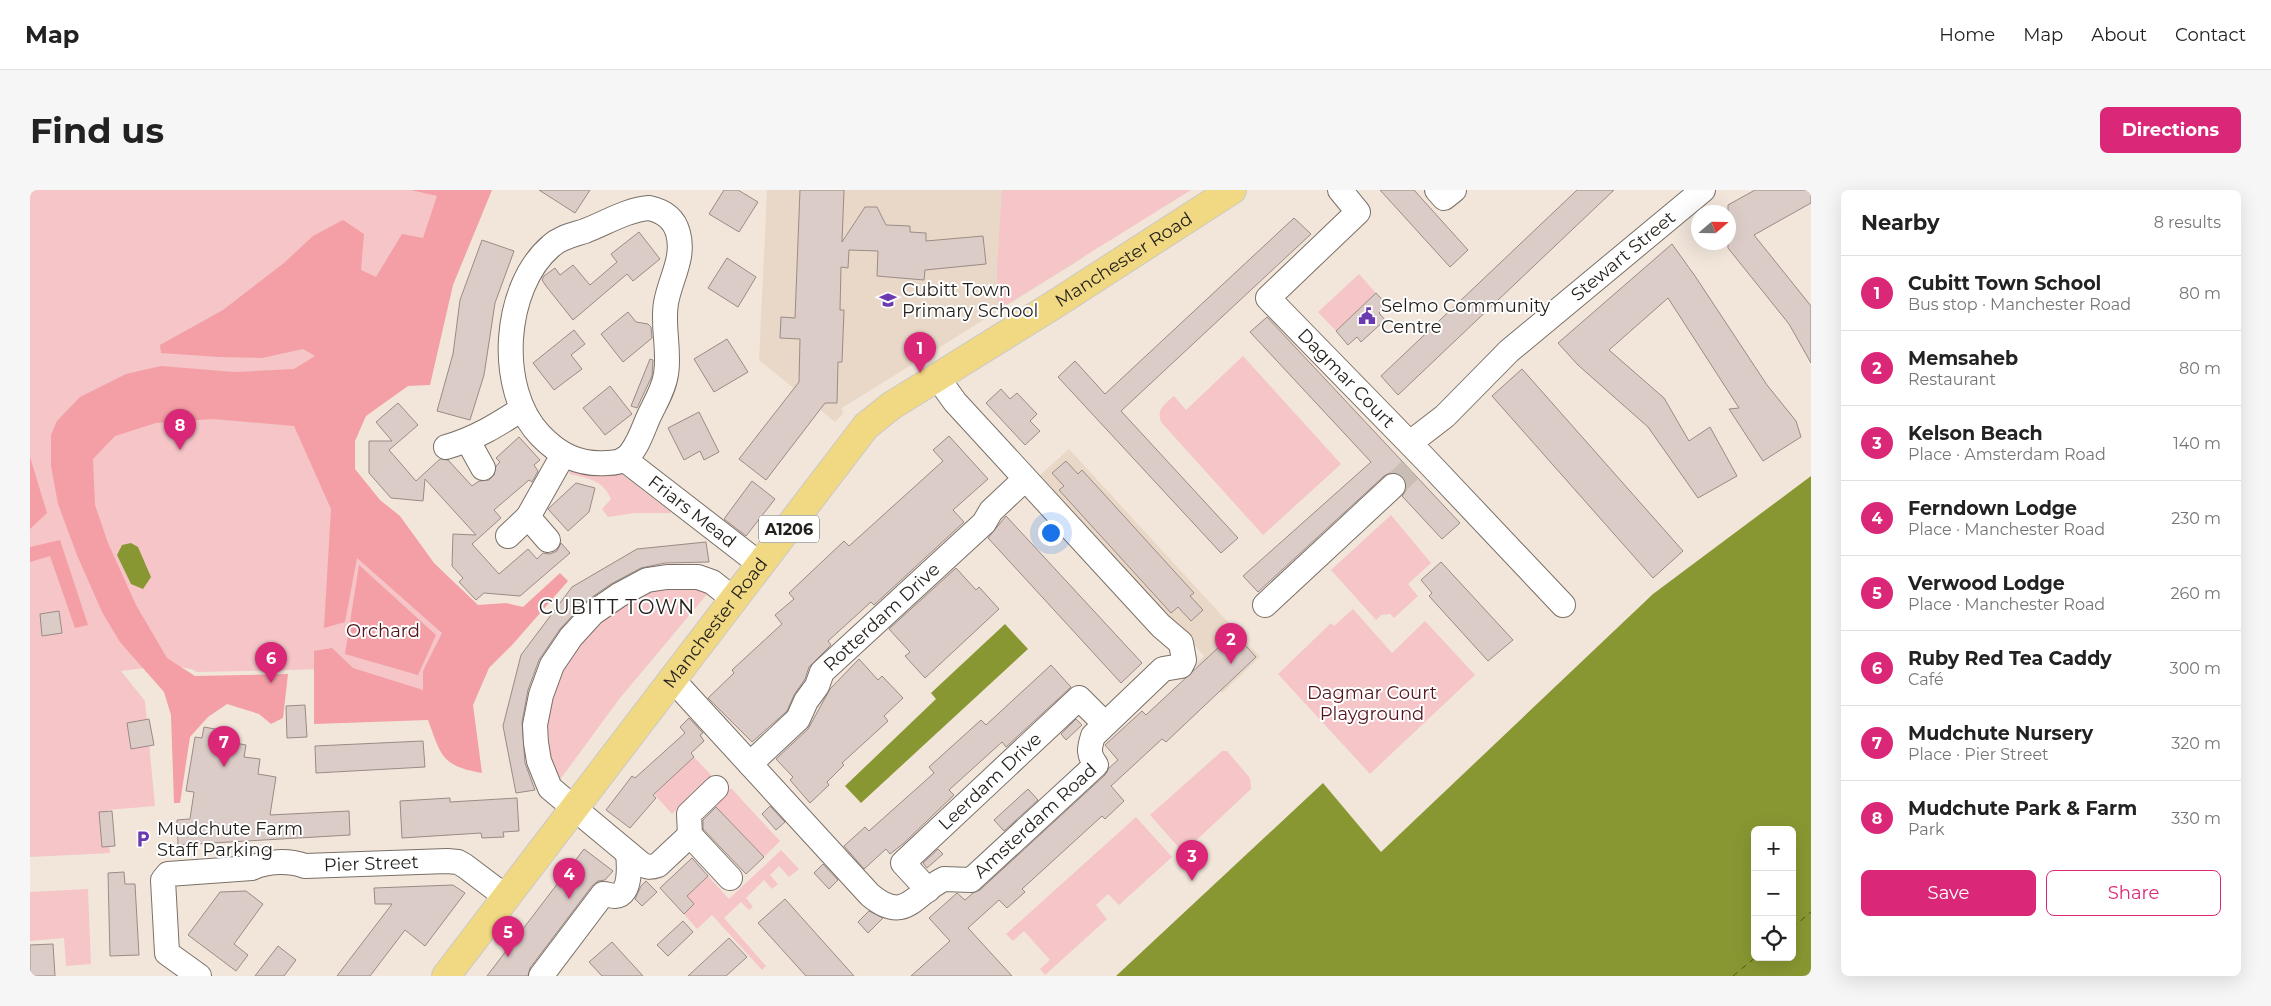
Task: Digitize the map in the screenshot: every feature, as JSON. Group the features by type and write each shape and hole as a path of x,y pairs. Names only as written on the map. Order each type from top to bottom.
{"main road":[{"name":"Manchester Road","path":"446,976 866,426 891,406 1052,306 1232,190"}],"street":[{"name":"Dagmar Court","path":"1340,190 1358,212 1268,298 1415,457 1563,605"},
{"path":"1438,190 1444,198 1454,190"},
{"name":"Stewart Street","path":"1415,457 1445,416 1509,351 1703,190"},
{"path":"649,208 657,210 672,220 678,232 680,246 679,259 666,303 668,359 662,389 632,451 624,459 597,464 585,463 563,454 533,428 522,409 512,378 510,354 520,291 536,261 552,244 633,210 649,208"},
{"name":"Amsterdam Road","path":"673,680 827,850 880,904 892,908 915,901 944,879 971,880 1096,765 1090,756 1089,748 1092,736 1163,669 1181,666 1184,660 1184,652 1180,643 1161,626 955,402 937,377"},
{"path":"483,468 457,444 522,409"},
{"path":"508,536 528,517 563,454"},
{"name":"Friars Mead","path":"624,459 761,565"},
{"name":"Rotterdam Drive","path":"750,764 798,719 806,701 817,686 822,672 984,523 990,511 1025,479"},
{"path":"1265,605 1393,486"},
{"path":"528,517 548,540"},
{"path":"690,836 652,867 646,867 550,788 539,761 535,725 541,695 552,664 571,637 593,613 618,595 647,580 667,577 698,577 712,582 734,600"},
{"name":"Leerdam Drive","path":"928,890 903,863 1080,698 1104,723"},
{"path":"716,788 689,814 690,836 730,878"},
{"path":"541,976 603,894 614,896 620,894 625,888 629,869 628,852"},
{"name":"Pier Street","path":"199,976 167,953 163,880 168,874 252,868 260,864 295,862 305,866 447,861 458,862 465,866 506,897"}],"shaded area":[{"name":"Cubitt Town Primary School","path":"767,190 1126,190 1083,258 842,408 843,414 835,422 759,360"},
{"path":"1069,449 1260,657 1222,693 1195,665 1204,656 1040,475"},
{"path":"1811,476 1811,976 1116,976 1323,783 1381,852 1653,594"},
{"path":"131,543 138,547 151,577 143,589 131,584 117,555 122,545"},
{"path":"1005,624 1028,649 861,803 845,786 936,699 931,693"}],"green space":[{"path":"30,190 455,190 321,428 340,473 493,626 466,707 327,669 197,672 182,667 171,667 121,671 145,701 155,806 107,810 110,853 30,857"},
{"path":"411,190 492,190 453,285 430,385 408,386 366,416 355,441 355,469 380,500 400,516 434,563 478,605 506,603 523,607 560,573 568,581 513,644 489,668 473,705 482,773 458,767 444,757 428,720 314,724 314,651 332,648 353,668 423,690 423,671 442,633 357,558 345,622 324,628 331,509 294,426 213,419 156,423 115,436 93,459 95,505 108,543 136,605 167,658 195,676 288,674 283,718 271,724 259,714 227,704 208,717 190,737 180,803 174,803 171,715 164,692 120,642 102,612 77,555 58,504 51,466 51,435 57,421 80,397 126,374 161,366 234,372 294,369 315,356 303,349 262,358 161,353 160,345 223,310 284,263 313,236 343,220 364,234 361,270 376,277 402,234 423,238 437,196"},
{"path":"1002,190 1191,190 998,310 997,267"},
{"path":"1359,274 1376,293 1336,331 1318,312"},
{"path":"1243,356 1341,464 1263,535 1161,422 1160,417 1162,407 1174,396 1186,410"},
{"path":"30,457 47,513 30,529"},
{"path":"571,467 619,472 672,513 635,513 608,517 602,509 611,499 608,493 594,481 569,474"},
{"path":"1391,515 1431,563 1408,584 1418,596 1394,618 1390,614 1381,615 1376,620 1331,570"},
{"path":"60,540 88,625 75,628 50,556 30,562 30,547"},
{"name":"Orchard","path":"359,565 436,635 418,675 345,654"},
{"path":"713,587 620,698 556,785 544,725 561,668 599,620 650,590"},
{"name":"Dagmar Court Playground","path":"1353,609 1392,653 1425,621 1475,675 1370,774 1278,674 1331,623 1334,626"},
{"path":"1222,751 1227,751 1250,778 1251,789 1187,849 1180,849 1150,815"},
{"path":"694,757 712,776 672,814 654,794"},
{"path":"731,788 780,841 764,857 714,805"},
{"path":"1136,817 1172,857 1119,905 1108,894 1096,905 1107,919 1045,975 1040,969 1050,960 1024,931 1013,941 1006,934"},
{"path":"781,850 799,869 789,877 779,866 770,875 778,884 772,889 764,880 746,898 753,907 749,910 741,902 724,918 766,966 762,970 712,915 697,929 684,914 694,904 687,896 708,876 729,899"},
{"path":"88,889 91,964 66,966 64,938 30,941 30,892"}],"building":[{"path":"539,190 590,190 575,213"},
{"path":"724,190 738,190 758,202 739,232 709,214"},
{"path":"800,190 844,190 842,242 865,207 877,207 886,225 910,226 910,232 926,233 926,241 983,236 986,264 925,270 924,280 877,276 878,251 849,250 848,268 841,267 840,310 844,310 842,362 838,362 837,403 825,403 766,480 739,459 799,382 800,339 780,338 781,317 795,318"},
{"path":"1380,190 1414,190 1468,250 1450,267"},
{"path":"1577,190 1614,190 1398,395 1381,376"},
{"path":"1755,190 1811,190 1811,203 1754,235 1811,306 1811,363 1789,324 1730,250 1736,250 1736,205 1728,205"},
{"path":"1294,218 1311,234 1121,411 1238,538 1221,553 1058,377 1075,361 1105,394"},
{"path":"639,232 660,259 633,281 627,274 573,320 542,280 544,276 555,268 560,275 573,265 590,285 617,262 611,254"},
{"path":"482,240 514,251 495,303 484,375 470,420 437,411 453,354 460,300"},
{"path":"1672,244 1767,385 1796,421 1801,437 1763,461 1729,409 1739,408 1668,298 1609,350 1664,398 1689,441 1710,427 1737,476 1698,498 1648,427 1578,365 1558,343"},
{"path":"727,258 756,277 738,307 708,288"},
{"name":"Selmo Community Centre","path":"1376,293 1387,305 1379,313 1385,320 1361,342 1357,337 1348,345 1336,331"},
{"path":"628,312 636,322 648,324 651,327 652,338 623,362 601,334"},
{"path":"1267,317 1460,523 1442,539 1402,496 1406,490 1406,482 1403,477 1397,473 1390,473 1384,476 1258,592 1243,576 1371,462 1250,332"},
{"path":"574,330 585,344 571,355 582,369 554,390 533,363"},
{"path":"727,339 748,372 714,392 694,359"},
{"path":"650,359 653,360 652,376 637,408 631,406"},
{"path":"1522,369 1683,551 1653,578 1492,396"},
{"path":"610,386 632,414 605,435 583,408"},
{"path":"1001,389 1010,399 1017,393 1037,414 1030,421 1040,431 1025,445 986,403"},
{"path":"398,403 418,425 389,450 416,481 440,459 448,460 472,486 479,481 489,480 494,475 496,466 500,462 496,458 519,437 540,460 534,465 538,471 532,482 529,480 494,510 501,518 472,544 499,574 528,549 537,559 543,553 550,554 557,551 561,543 570,553 520,596 484,593 476,600 459,582 463,578 452,566 453,534 476,535 425,479 423,501 391,498 369,473 369,441 392,441 376,422"},
{"path":"699,412 719,452 704,460 700,451 684,460 668,428"},
{"path":"949,436 988,479 953,510 964,522 874,605 871,602 828,641 831,645 809,667 805,679 794,695 787,711 752,742 708,698 734,673 732,670 782,624 775,615 794,599 789,593 844,541 849,546 943,461 933,450"},
{"path":"1066,461 1078,474 1082,470 1194,593 1190,596 1203,610 1191,621 1178,607 1171,613 1059,490 1064,486 1052,473"},
{"path":"752,481 775,499 746,536 724,519"},
{"path":"576,483 595,488 589,512 568,531 548,509"},
{"path":"1006,516 1142,663 1121,683 988,538"},
{"path":"706,542 709,562 665,563 641,568 611,584 585,602 560,629 539,660 528,690 522,722 525,763 535,790 516,793 503,726 521,655 572,587 637,549"},
{"path":"1441,562 1513,640 1488,661 1429,596 1432,593 1421,580"},
{"path":"956,568 976,590 979,587 999,609 925,678 905,656 910,652 889,629"},
{"path":"59,611 62,633 42,636 40,614"},
{"path":"1234,633 1256,657 1166,742 1162,739 1111,786 1124,801 1105,819 1102,816 1022,889 1025,892 1007,908 999,900 968,928 1012,976 911,976 950,941 929,918 957,893 965,900 980,890 1105,775 1109,768 1118,760 1105,745 1142,711 1146,715"},
{"path":"859,659 878,680 882,676 903,698 884,716 888,721 842,763 844,765 827,782 829,785 810,803 790,780 793,777 776,759 808,729 830,689"},
{"path":"1051,665 1071,687 1006,747 1002,742 949,790 954,795 904,843 890,854 886,849 864,869 844,846 865,827 869,831 934,773 929,767 981,720 986,725"},
{"path":"305,705 307,737 287,738 286,706"},
{"path":"689,718 703,733 700,735 704,741 691,753 694,757 653,795 656,798 630,828 606,810 632,776 635,778 685,733 680,727"},
{"path":"149,719 154,745 131,749 127,723"},
{"path":"1076,719 1082,725 1066,740 1061,734"},
{"path":"204,727 232,732 230,742 246,745 244,757 260,759 258,774 276,777 270,815 349,811 350,835 178,845 177,820 190,819 194,792 186,791 195,737 202,738"},
{"path":"423,741 425,767 316,773 315,746"},
{"path":"1028,789 1038,800 1004,831 994,820"},
{"path":"450,798 450,802 517,798 519,831 503,832 504,837 482,838 481,833 402,838 400,801"},
{"path":"770,806 785,822 776,830 762,814"},
{"path":"716,807 764,857 746,874 703,829 703,820"},
{"path":"112,811 115,846 102,847 99,812"},
{"path":"584,849 613,871 605,880 598,881 592,886 530,968 528,976 487,976"},
{"path":"938,849 943,854 927,868 923,863"},
{"path":"692,858 708,876 687,896 694,904 684,914 660,888"},
{"path":"823,864 838,880 829,889 814,873"},
{"path":"124,872 125,884 135,884 139,955 110,956 108,873"},
{"path":"646,881 657,892 642,906 635,899 641,886"},
{"path":"453,885 465,893 425,946 405,930 370,976 337,976 392,904 375,904 374,888"},
{"path":"246,891 263,904 234,944 248,955 236,971 188,935 220,892"},
{"path":"785,899 854,976 806,976 758,923"},
{"path":"869,911 883,918 868,933 858,922"},
{"path":"683,921 693,932 668,956 657,945"},
{"path":"729,938 747,957 726,976 688,976"},
{"path":"612,942 643,976 602,976 589,962"},
{"path":"53,944 55,976 30,976 30,945"},
{"path":"278,946 296,960 284,976 255,976"}],"ferry route":[{"path":"1796,925 1811,912"},
{"path":"1733,976 1751,961"}],"tunnel":[{"path":"1393,486 1410,470"}],"place":[{"name":"Cubitt Town Primary School","path":"888,300"},
{"name":"Selmo Community Centre","path":"1367,316"},
{"name":"Cubitt Town School","path":"920,373"},
{"name":"Mudchute Park & Farm","path":"180,450"},
{"name":"Memsaheb","path":"1231,664"},
{"name":"Ruby Red Tea Caddy","path":"271,683"},
{"name":"Mudchute Nursery","path":"224,767"},
{"name":"Mudchute Farm Staff Parking","path":"143,839"},
{"name":"Kelson Beach","path":"1192,881"},
{"name":"Ferndown Lodge","path":"569,899"},
{"name":"Verwood Lodge","path":"508,957"}],"district":[{"name":"CUBITT TOWN","path":"617,607"}]}
